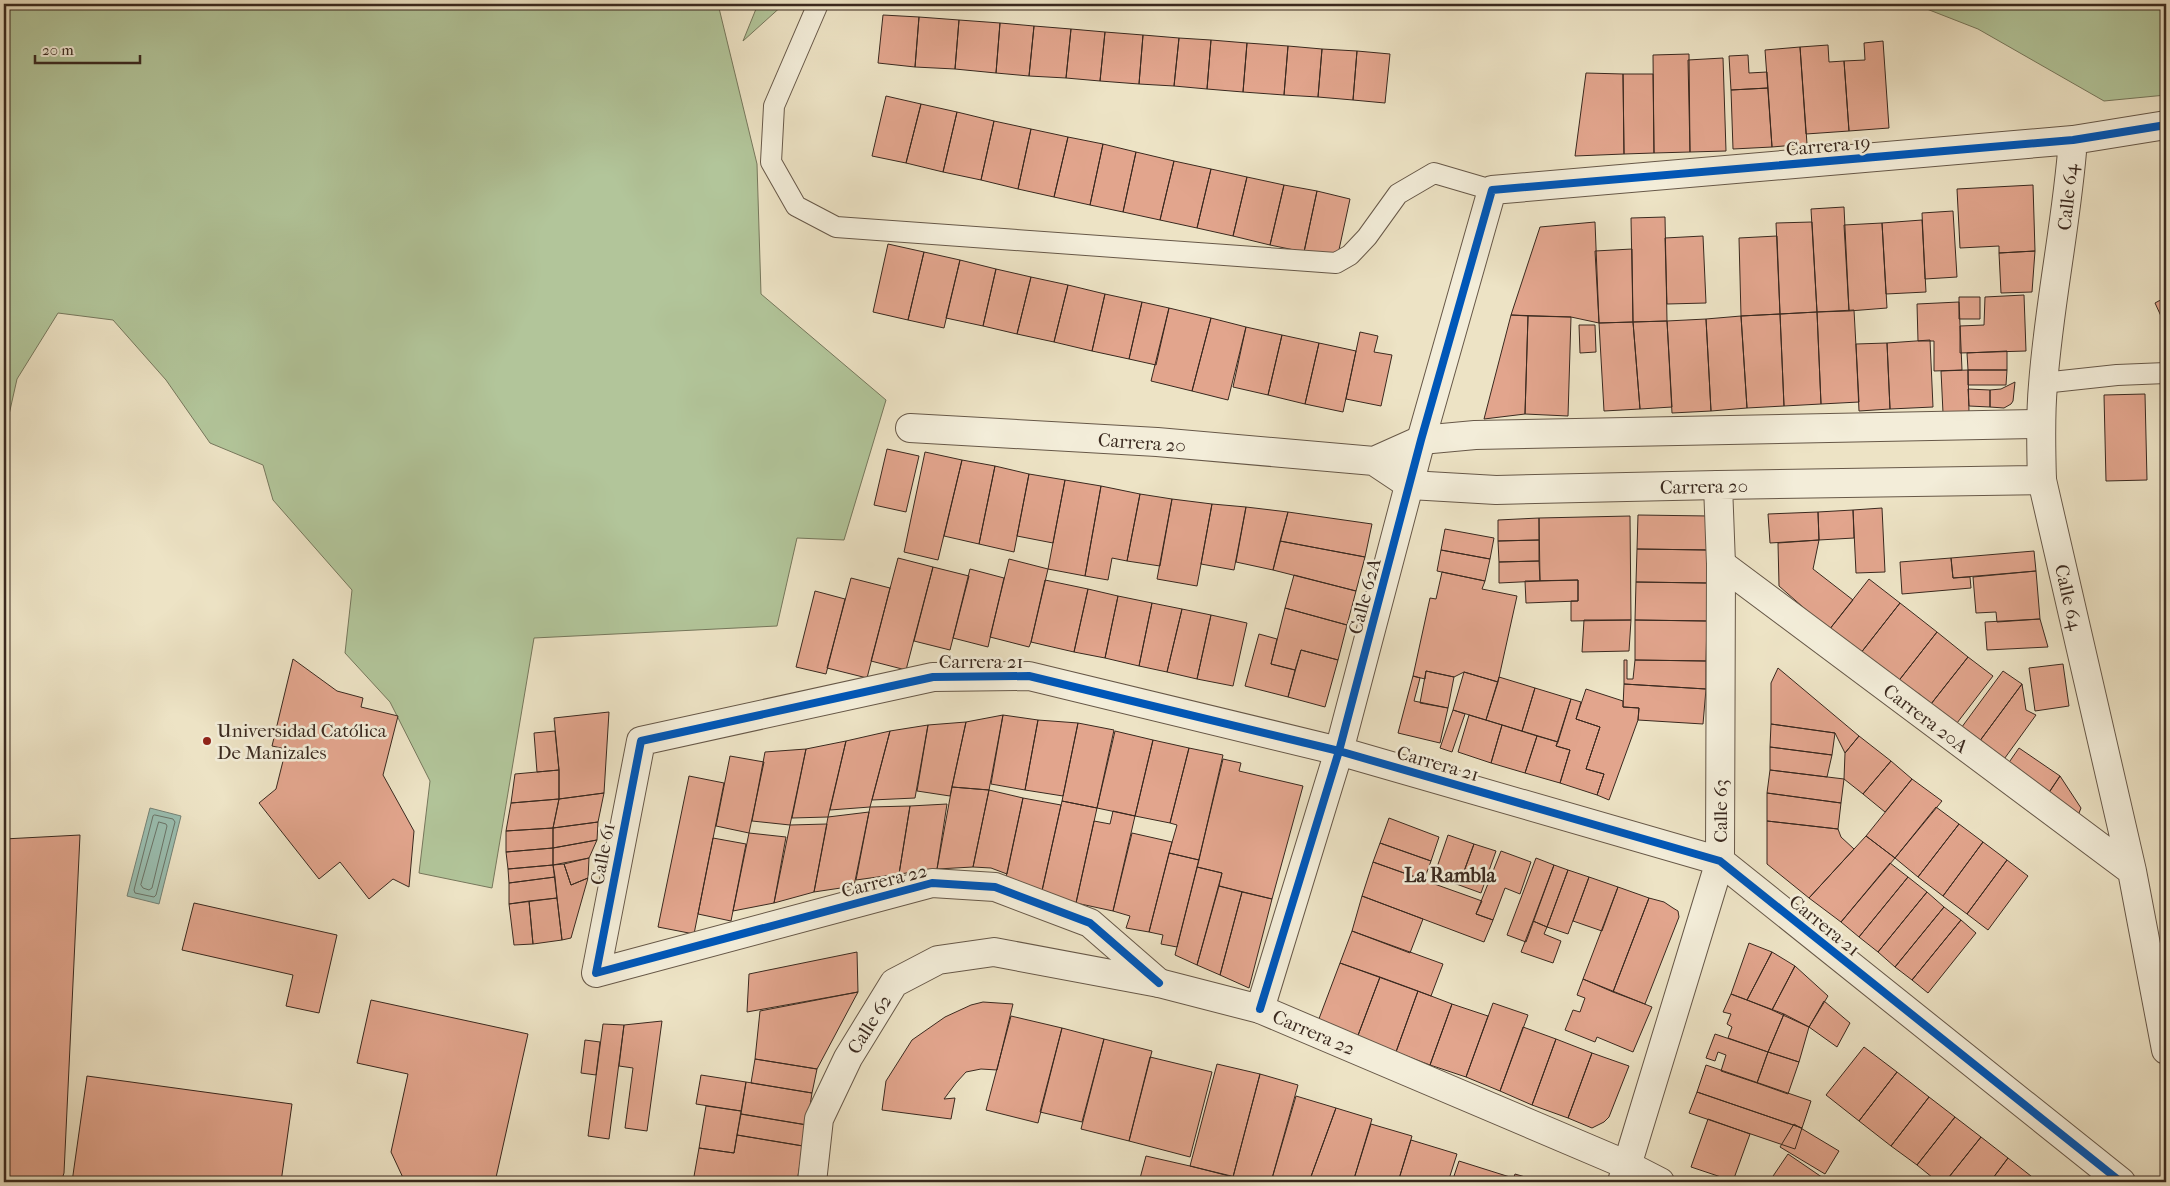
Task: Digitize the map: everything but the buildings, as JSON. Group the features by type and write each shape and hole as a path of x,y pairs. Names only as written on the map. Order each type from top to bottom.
{"street":[{"name":"Carrera 19","path":"1492,190 2073,140 2166,125"},
{"name":"Calle 64","path":"2073,140 2070,182 2043,383 2040,424 2042,480 2132,870 2166,1050"},
{"name":"Calle 62A","path":"1260,1009 1339,751 1421,440 1492,190"},
{"name":"Carrera 20","path":"1374,461 1421,440 1475,435 2040,424"},
{"name":"Carrera 20","path":"910,428 1157,442 1374,461 1410,485 1496,490 2042,480"},
{"name":"Calle 63","path":"1625,1173 1720,861 1721,564 1718,485"},
{"name":"Carrera 20A","path":"1721,564 2132,870"},
{"name":"Carrera 21","path":"641,741 933,677 1029,676 1339,751 1720,861 2121,1182"},
{"name":"Calle 61","path":"596,972 641,741"},
{"name":"Carrera 22","path":"596,972 932,882 995,887 1090,923 1159,983 1260,1009 1625,1173 1660,1182"},
{"name":"Calle 62","path":"812,1182 819,1119 848,1058 894,983 938,960 994,952 1159,983"}],"lane":[{"path":"818,4 774,106 771,162 796,206 836,227 1336,263 1350,255 1367,237 1398,194 1434,173 1492,190"},
{"path":"2043,383 2117,375 2166,373"}],"shaded area":[{"path":"4,4 718,4 757,164 761,294 886,400 844,540 797,538 777,626 534,638 492,888 419,873 430,781 390,702 345,653 352,590 273,500 263,465 210,443 166,380 113,320 58,313 17,379 4,437"},
{"path":"758,4 784,4 743,41"},
{"path":"1914,4 2166,4 2166,95 2104,101 1978,29"}],"water":[{"path":"150,808 181,816 159,904 127,896"}],"cycle path":[{"path":"1260,1009 1339,751 1421,440 1492,190 2073,140 2166,125"},
{"path":"1159,983 1090,923 995,887 932,883 596,973 641,741 933,677 1029,676 1339,751 1720,861 2121,1182"}],"place":[{"name":"Universidad Católica De Manizales","path":"207,741"}],"district":[{"name":"La Rambla","path":"1450,875"}]}
